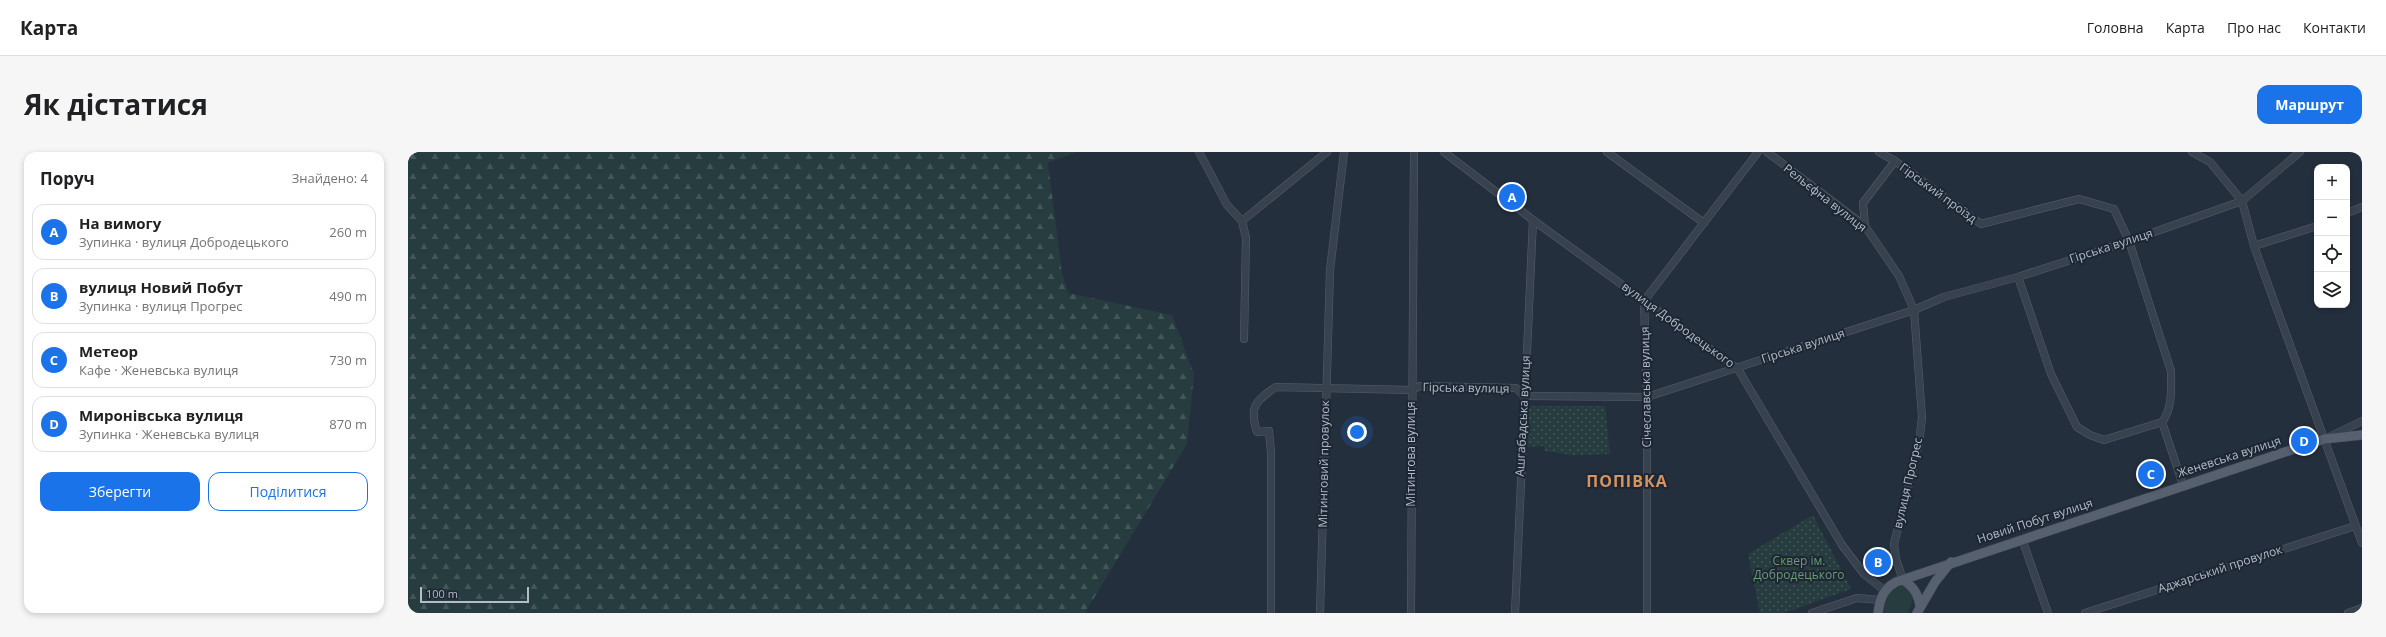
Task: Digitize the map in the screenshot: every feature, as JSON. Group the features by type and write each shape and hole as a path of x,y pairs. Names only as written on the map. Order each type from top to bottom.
{"main road":[{"path":"2324,439 2362,435"},
{"name":"Женевська вулиця","path":"2125,504 2324,439"},
{"name":"Новий Побут вулиця","path":"1880,600 1885,591 1896,582 1952,561 2125,504"},
{"path":"1918,610 1935,582 1952,561"},
{"path":"1903,580 1912,586 1918,596 1918,610"},
{"path":"1878,613 1880,600"}],"street":[{"path":"1199,152 1227,205 1242,221 1246,238 1244,340"},
{"path":"1242,221 1327,152"},
{"name":"Мітинговий провулок","path":"1320,613 1330,270 1344,152"},
{"name":"Мітингова вулиця","path":"1411,613 1411,390 1414,152"},
{"name":"вулиця Добродецького","path":"1444,152 1532,220 1738,369 1815,502 1842,545 1864,574 1885,591"},
{"path":"1608,152 1704,223"},
{"path":"1644,301 1758,152"},
{"name":"Рельєфна вулиця","path":"1767,152 1865,226 1899,276 1914,310"},
{"path":"1879,152 1895,161"},
{"path":"2192,152 2210,162 2242,201 2254,246 2362,543"},
{"name":"Гірська вулиця","path":"1272,613 1271,452 1269,431 1257,432 1252,416 1255,407 1265,394 1276,387 1411,390 1420,386 1516,388 1524,396 1647,398 1738,369 1778,353 1914,310 1944,297 2018,277 2129,241 2242,201 2296,154"},
{"name":"Гірський проїзд","path":"1865,226 1863,203 1895,161 1981,224 2079,199 2114,209 2129,241"},
{"path":"2350,212 2362,207"},
{"name":"Ашгабадська вулиця","path":"1515,613 1532,220"},
{"path":"2254,246 2314,227"},
{"path":"2018,277 2051,374 2077,427 2090,435 2104,440 2162,422 2166,416 2172,393 2171,371 2129,241"},
{"name":"Січеславська вулиця","path":"1644,301 1647,398 1647,613"},
{"name":"вулиця Прогрес","path":"1903,580 1896,559 1894,544 1919,444 1922,417 1914,310"},
{"name":"Женевська вулиця","path":"2324,439 2362,421"},
{"path":"2162,422 2182,485"},
{"name":"Аджарський провулок","path":"2085,613 2356,526"},
{"path":"2022,539 2048,613"},
{"path":"1864,574 1896,559"},
{"path":"1812,613 1857,598 1880,600"},
{"path":"2348,613 2362,608"}],"green space":[{"path":"408,152 1076,152 1048,163 1062,273 1068,293 1172,315 1194,374 1187,444 1085,613 408,613"},
{"path":"1530,406 1605,406 1610,454 1571,455 1545,451 1544,446 1527,447 1527,410"},
{"name":"Сквер ім. Добродецького","path":"1813,515 1851,589 1784,613 1760,613 1748,554"},
{"path":"1901,586 1911,590 1912,602 1908,613 1884,613 1888,596 1893,590"}],"place":[{"name":"На вимогу","path":"1512,197"},
{"name":"Миронівська вулиця","path":"2304,441"},
{"name":"Метеор","path":"2151,474"},
{"name":"вулиця Новий Побут","path":"1878,562"}],"district":[{"name":"ПОПІВКА","path":"1627,481"}]}
